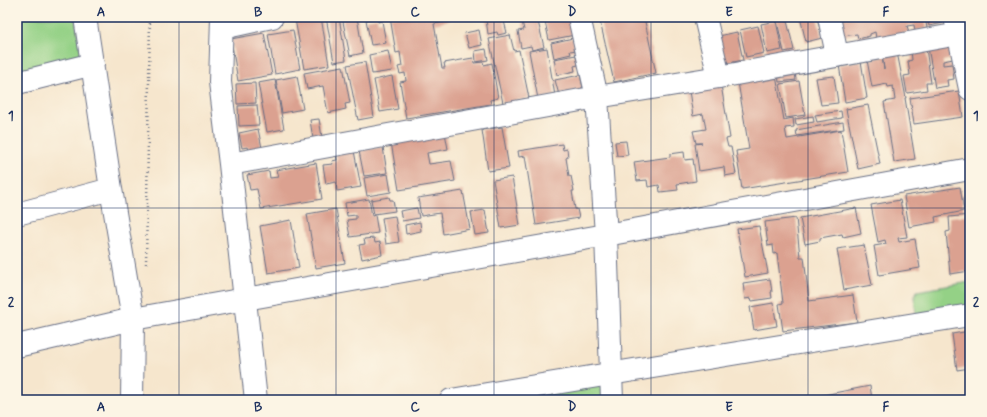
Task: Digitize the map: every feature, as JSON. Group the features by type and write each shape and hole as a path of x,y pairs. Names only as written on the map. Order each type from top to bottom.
{"street":[{"path":"85,17 111,189 133,319 132,400"},
{"path":"256,400 220,82 222,22 272,17"},
{"path":"579,17 597,98 606,235 612,400"},
{"path":"705,17 719,77"},
{"path":"829,17 837,55"},
{"path":"230,164 837,55 961,27 970,90"},
{"path":"17,83 93,64"},
{"path":"17,346 133,319 970,169"},
{"path":"17,214 111,189"},
{"path":"451,400 504,396 612,374 970,315"}],"path":[{"path":"146,269 150,17"}],"green space":[{"path":"17,17 75,17 81,52 75,60 17,75"},
{"path":"970,282 970,306 916,315 914,297 917,291"},
{"path":"597,383 603,388 604,400 516,400"}],"building":[{"path":"321,17 329,65 304,69 295,19"},
{"path":"326,17 339,17 346,60 334,62"},
{"path":"342,17 357,17 363,53 350,56"},
{"path":"390,17 450,17 450,20 434,24 442,68 445,68 444,63 473,58 474,63 483,62 484,65 492,63 498,98 490,100 491,104 406,118 400,82 406,81 405,73 400,74 398,67 402,66 400,52 396,53"},
{"path":"483,17 503,17 507,33 498,35 497,32 488,34 486,19 484,20"},
{"path":"521,17 537,17 544,47 532,50 531,46 521,48 518,31 524,30"},
{"path":"544,17 571,17 575,35 549,40"},
{"path":"599,17 621,17 622,19 644,17 656,73 614,82"},
{"path":"716,17 727,17 727,18 717,20"},
{"path":"776,17 783,17 787,21 794,50 784,52"},
{"path":"800,17 817,17 822,38 806,42"},
{"path":"849,17 925,17 927,28 915,31 914,25 907,26 909,32 876,38 875,32 870,34 870,36 858,39 857,34 842,36 839,19"},
{"path":"927,17 942,17 943,23 929,26"},
{"path":"377,18 378,22 382,21 386,43 371,45 366,20"},
{"path":"776,21 782,50 767,53 761,24"},
{"path":"758,26 764,53 746,57 740,30"},
{"path":"293,30 300,69 275,74 268,34"},
{"path":"479,30 482,45 469,48 465,33"},
{"path":"737,32 743,60 729,63 724,59 719,36"},
{"path":"264,33 272,75 238,81 231,39"},
{"path":"510,35 514,51 519,50 529,98 503,103 489,39"},
{"path":"573,38 576,50 570,51 571,54 554,58 551,43"},
{"path":"944,44 951,48 953,59 943,61 943,65 952,64 954,79 947,80 948,86 935,88 928,47"},
{"path":"547,48 555,96 538,99 529,51"},
{"path":"926,48 931,83 926,83 927,90 907,93 904,76 910,75 908,61 912,60 911,50"},
{"path":"486,49 488,60 476,62 475,51"},
{"path":"388,51 392,71 372,74 369,55"},
{"path":"897,52 906,98 915,159 894,162 884,102 895,100 893,86 888,87 887,84 872,87 867,60 882,57 884,69 882,54"},
{"path":"576,55 578,65 574,66 575,71 557,75 554,59"},
{"path":"861,61 867,98 845,102 839,65"},
{"path":"365,62 374,117 358,120 347,65"},
{"path":"343,66 350,103 345,104 346,109 328,113 323,86 307,89 304,73"},
{"path":"795,71 796,80 779,82 778,74"},
{"path":"580,75 583,88 581,88 581,90 559,95 555,80"},
{"path":"297,76 303,109 282,113 276,80"},
{"path":"392,76 398,109 380,112 374,80"},
{"path":"776,76 784,120 793,118 794,127 785,128 787,139 841,130 848,172 742,189 736,151 749,149 738,82"},
{"path":"834,76 838,103 821,105 816,78"},
{"path":"275,80 284,129 267,132 258,83"},
{"path":"799,81 805,115 786,118 780,84"},
{"path":"255,83 256,103 237,104 236,84"},
{"path":"721,85 730,138 726,139 728,147 731,147 736,174 725,176 724,167 699,171 695,144 702,143 696,143 693,131 706,129 703,114 693,116 689,91"},
{"path":"959,91 963,117 914,124 910,98"},
{"path":"257,105 259,125 239,126 238,106"},
{"path":"868,105 880,164 858,169 846,109"},
{"path":"841,111 842,118 817,122 815,115"},
{"path":"813,116 814,122 796,125 795,119"},
{"path":"319,119 322,137 313,139 310,120"},
{"path":"843,122 844,129 797,136 796,130"},
{"path":"502,127 509,168 488,171 482,130"},
{"path":"258,129 262,148 249,150 248,147 242,148 239,133"},
{"path":"445,133 448,149 427,153 429,164 451,161 455,181 399,190 391,142"},
{"path":"626,141 628,155 617,156 615,142"},
{"path":"562,144 563,150 567,149 568,157 566,158 569,176 571,176 575,209 577,209 579,218 536,225 525,156 519,157 518,151"},
{"path":"383,147 387,173 364,176 359,151"},
{"path":"354,151 361,187 337,191 336,182 326,184 323,165 333,164 332,161 337,160 336,154"},
{"path":"684,152 685,160 693,159 696,181 677,184 678,190 660,192 659,185 648,187 647,180 637,181 634,162 670,157 670,154"},
{"path":"316,163 322,199 261,209 257,189 250,190 247,175 269,171 270,178 278,177 276,170"},
{"path":"388,174 391,192 367,196 364,178"},
{"path":"512,177 520,225 501,228 493,180"},
{"path":"960,187 964,211 935,217 936,222 909,227 904,196"},
{"path":"463,191 470,229 443,234 440,213 421,216 418,198"},
{"path":"389,197 390,200 393,200 395,211 374,214 371,200"},
{"path":"369,199 372,216 375,215 378,233 350,237 347,220 356,219 356,215 347,216 345,203"},
{"path":"900,200 907,237 898,238 899,242 915,239 920,268 879,275 874,246 886,244 885,240 878,242 871,205"},
{"path":"417,208 419,218 402,221 400,211"},
{"path":"856,208 861,233 843,237 842,234 820,238 820,241 805,244 800,218"},
{"path":"336,209 345,263 316,268 307,214"},
{"path":"485,210 489,233 475,235 471,212"},
{"path":"970,215 970,271 950,274 946,232 950,231 949,217"},
{"path":"395,216 399,242 386,244 382,218"},
{"path":"796,218 800,257 804,257 809,301 853,295 857,322 783,331 779,304 783,303 777,253 774,254 773,245 768,246 765,222"},
{"path":"291,220 299,268 268,273 260,226"},
{"path":"420,222 421,231 406,234 405,225"},
{"path":"759,226 768,273 745,277 737,229"},
{"path":"374,238 375,243 380,242 382,255 362,259 359,245 365,244 364,239"},
{"path":"864,245 872,285 844,290 837,249"},
{"path":"770,279 772,298 752,301 751,298 745,299 743,283"},
{"path":"773,303 777,326 754,330 750,307"},
{"path":"970,331 970,368 957,370 952,334"},
{"path":"870,386 872,399 808,400 808,398"}]}
